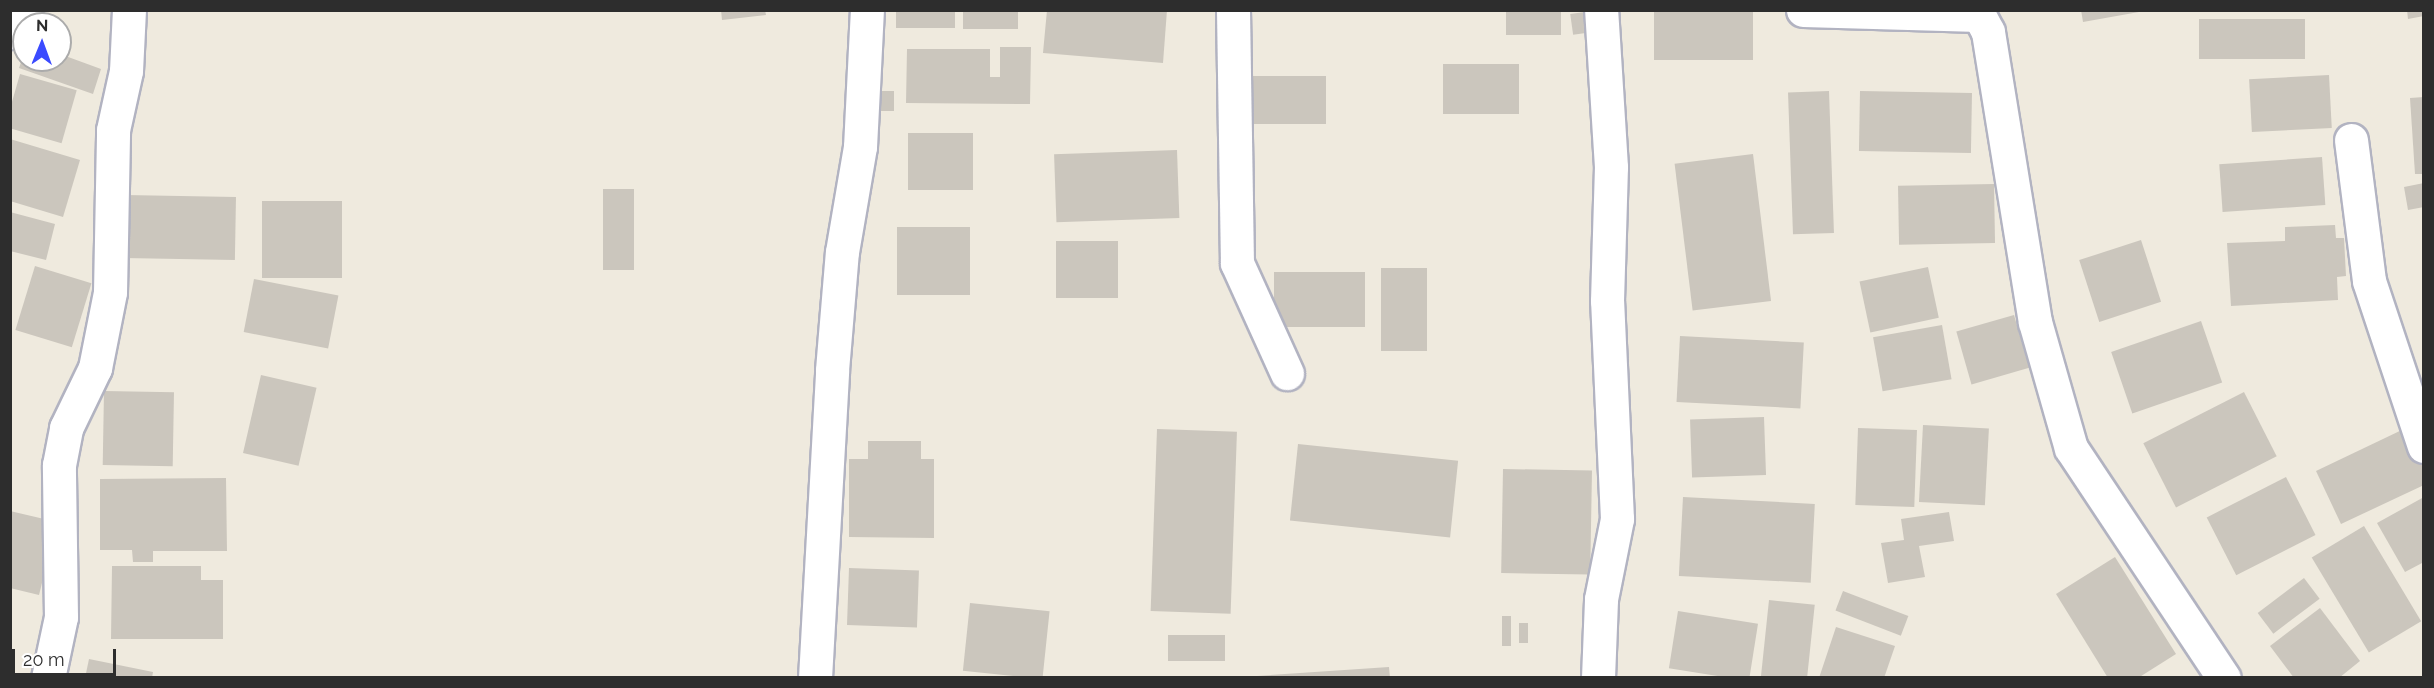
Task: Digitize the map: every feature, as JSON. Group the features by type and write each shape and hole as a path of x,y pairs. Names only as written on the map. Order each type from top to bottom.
{"street":[{"path":"10,32 26,10"},
{"path":"48,678 61,617 59,465 66,428 95,368 110,292 113,129 126,72 129,10"},
{"path":"815,678 832,370 842,252 860,147 867,10"},
{"path":"1233,10 1237,263 1287,373"},
{"path":"1598,678 1601,599 1617,519 1607,301 1611,167 1601,10"},
{"path":"1803,10 1979,15 1988,32 2035,322 2071,448 2224,678"},
{"path":"2351,140 2369,281 2424,446"}],"building":[{"path":"721,10 765,10 766,15 722,20"},
{"path":"896,10 955,10 955,28 896,28"},
{"path":"963,10 1018,10 1018,29 963,29"},
{"path":"1047,10 1167,10 1163,63 1043,53"},
{"path":"1506,10 1561,10 1561,35 1506,35"},
{"path":"1654,10 1753,10 1753,60 1654,60"},
{"path":"2081,10 2139,10 2139,12 2083,22"},
{"path":"2407,10 2424,10 2424,16 2408,19"},
{"path":"1592,11 1595,32 1573,35 1570,14"},
{"path":"2199,19 2305,19 2305,59 2199,59"},
{"path":"1000,47 1031,47 1030,104 906,103 907,49 990,49 990,77 1000,77"},
{"path":"72,58 101,69 93,94 30,72 72,72"},
{"path":"1443,64 1519,64 1519,114 1443,114"},
{"path":"20,74 77,90 62,143 10,128 10,109"},
{"path":"2329,75 2332,128 2252,132 2249,79"},
{"path":"1250,76 1326,76 1326,124 1250,124"},
{"path":"865,91 894,91 894,111 865,111"},
{"path":"1829,91 1834,233 1793,234 1788,92"},
{"path":"1860,91 1972,93 1971,153 1859,151"},
{"path":"2424,97 2424,174 2415,174 2410,98"},
{"path":"908,133 973,133 973,190 908,190"},
{"path":"10,139 80,160 63,217 10,201"},
{"path":"1177,150 1179,218 1056,222 1054,154"},
{"path":"1753,154 1771,301 1693,311 1675,164"},
{"path":"2322,157 2325,205 2223,212 2219,164"},
{"path":"2424,183 2424,207 2408,210 2404,187"},
{"path":"1994,184 1995,243 1899,245 1898,186"},
{"path":"603,189 634,189 634,270 603,270"},
{"path":"125,195 236,197 235,260 124,258"},
{"path":"262,201 342,201 342,278 262,278"},
{"path":"10,212 55,224 46,260 10,251"},
{"path":"2335,225 2336,238 2344,238 2346,276 2337,277 2338,300 2231,306 2227,243 2285,241 2285,227"},
{"path":"897,227 970,227 970,295 897,295"},
{"path":"2141,240 2161,302 2099,322 2079,260"},
{"path":"1056,241 1118,241 1118,298 1056,298"},
{"path":"35,266 91,283 72,347 15,330"},
{"path":"1928,267 1939,318 1870,332 1860,282"},
{"path":"1381,268 1427,268 1427,351 1381,351"},
{"path":"1274,272 1365,272 1365,327 1274,327"},
{"path":"254,279 338,295 328,348 244,332"},
{"path":"2014,315 2029,368 1971,384 1956,332"},
{"path":"2201,321 2222,382 2132,413 2111,352"},
{"path":"1942,325 1952,379 1883,391 1873,337"},
{"path":"1680,336 1804,342 1800,408 1677,402"},
{"path":"261,375 317,388 299,466 243,453"},
{"path":"104,391 174,392 173,466 103,465"},
{"path":"2244,392 2277,456 2176,507 2143,443"},
{"path":"1764,417 1766,475 1692,478 1690,420"},
{"path":"1923,425 1989,428 1985,505 1919,502"},
{"path":"1858,428 1917,430 1914,507 1855,505"},
{"path":"2406,428 2424,464 2424,485 2341,524 2316,471"},
{"path":"1157,429 1237,432 1231,614 1151,611"},
{"path":"868,441 921,441 921,459 934,459 934,538 849,537 849,459 868,459"},
{"path":"1298,444 1458,461 1450,537 1290,521"},
{"path":"1503,469 1592,471 1590,575 1501,573"},
{"path":"2286,477 2316,535 2236,575 2207,517"},
{"path":"226,478 227,551 153,551 153,562 133,562 132,550 100,550 100,479"},
{"path":"1683,497 1815,504 1811,583 1679,576"},
{"path":"2424,497 2424,562 2405,572 2377,523"},
{"path":"10,511 57,522 39,595 10,588"},
{"path":"1949,512 1954,541 1919,546 1925,577 1888,583 1881,543 1904,540 1901,519"},
{"path":"2364,526 2421,621 2369,653 2312,557"},
{"path":"2115,557 2176,654 2138,678 2108,678 2056,594"},
{"path":"112,566 201,566 201,580 223,580 223,639 111,639"},
{"path":"849,568 919,570 917,627 847,625"},
{"path":"2304,578 2320,599 2273,634 2258,613"},
{"path":"1843,591 1908,616 1901,636 1835,611"},
{"path":"1769,600 1815,605 1807,678 1761,678"},
{"path":"970,603 1050,611 1043,678 963,671"},
{"path":"2320,608 2360,661 2339,678 2294,678 2270,646"},
{"path":"1678,611 1758,624 1749,678 1730,678 1669,668"},
{"path":"1502,616 1511,616 1511,646 1502,646"},
{"path":"1519,623 1528,623 1528,643 1519,643"},
{"path":"1836,627 1895,646 1884,678 1819,678"},
{"path":"1168,635 1225,635 1225,661 1168,661"},
{"path":"89,659 153,672 152,678 85,678"},
{"path":"1389,667 1390,678 1257,678 1257,676"}]}
